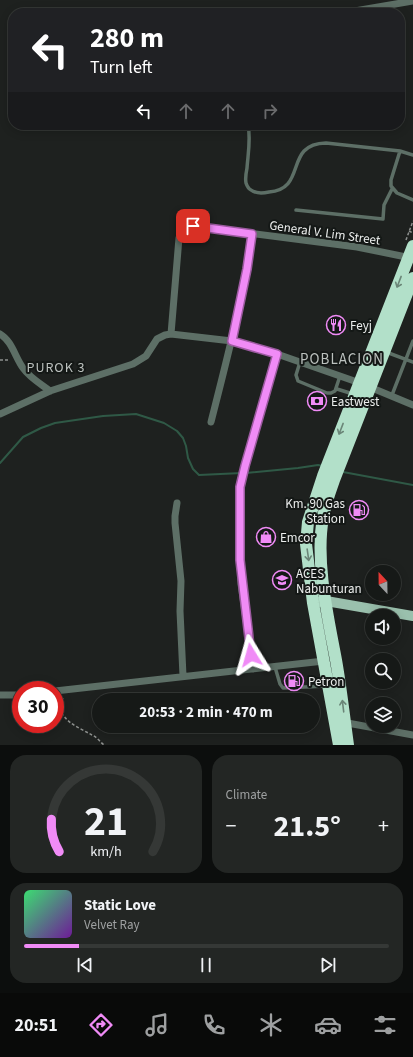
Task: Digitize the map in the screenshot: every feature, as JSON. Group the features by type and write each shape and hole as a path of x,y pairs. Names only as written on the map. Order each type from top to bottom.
{"highway":[{"path":"340,745 340,685 306,544 308,522 340,450 361,397 410,262 409,244"},
{"path":"365,385 385,352 413,278"},
{"path":"320,602 324,661 328,686 348,745"}],"main road":[{"path":"320,602 413,616"}],"street":[{"path":"372,8 413,1"},
{"name":"General V. Lim Street","path":"171,334 179,238 180,233 186,227 193,226 357,247 410,262"},
{"path":"211,422 232,341 247,269 252,234"},
{"path":"0,334 7,340 26,372 50,391"},
{"path":"0,414 50,391 123,368 140,361 149,352 157,339 161,336 171,334 232,341 277,354 392,395 413,405"},
{"path":"253,669 240,560 239,497 242,476 277,354"},
{"path":"177,503 174,516 181,581 180,611 183,676"},
{"path":"64,689 324,661"},
{"path":"0,695 12,694"},
{"path":"340,722 413,735"}],"lane":[{"path":"248,130 246,183 251,190 256,192 274,192 286,187 292,178 301,154 304,150 315,145 326,143 400,151 413,155"},
{"path":"296,210 383,219 384,205 392,189 391,183 400,151"},
{"path":"392,189 397,193 413,200"},
{"path":"392,395 413,341"},
{"path":"385,352 413,362"},
{"path":"300,362 296,375 298,380 329,393 333,392 336,388 340,376"},
{"path":"336,388 361,397"},
{"path":"275,667 280,684 283,688 328,686"}],"path":[{"path":"409,244 409,231 413,221"},
{"path":"409,231 413,233"},
{"path":"0,360 18,360"},
{"path":"67,689 62,701 62,710 65,719 76,727 94,736 104,745"}],"waterway":[{"path":"0,463 23,437 41,428 55,423 103,416 136,414 164,423 177,431 183,438 188,458 193,469 199,475 242,473"},
{"path":"246,473 318,465 323,466"},
{"path":"343,472 413,485"}],"place":[{"name":"Feyj","path":"336,325"},
{"name":"Eastwest","path":"317,401"},
{"name":"Km. 90 Gas Station","path":"359,510"},
{"name":"Emcor","path":"266,537"},
{"name":"ACES Nabunturan","path":"282,580"},
{"name":"Petron","path":"294,681"}],"district":[{"name":"POBLACION","path":"342,359"},
{"name":"PUROK 3","path":"56,367"}],"route":[{"path":"193,226 252,234 247,269 232,341 277,354 240,487 240,560 251,655"}]}
